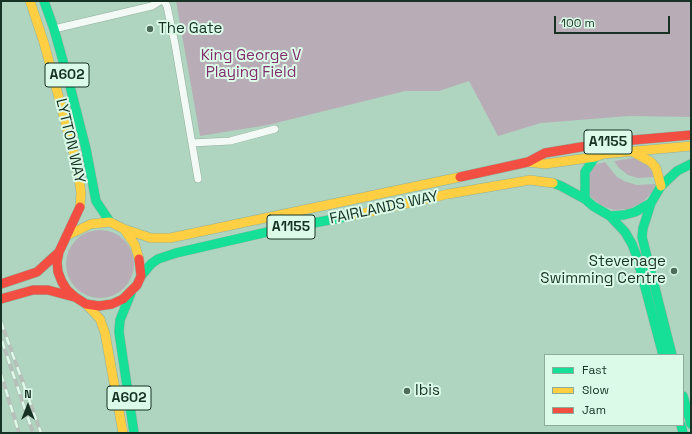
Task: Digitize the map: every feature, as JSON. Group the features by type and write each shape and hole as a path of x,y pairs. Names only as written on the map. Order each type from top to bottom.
{"main road":[{"name":"LYTTON WAY","path":"30,1 52,67 82,193 80,209 59,252 57,262 58,272 62,282 75,298 86,304 99,306 112,304 123,299 137,285 141,276"},
{"name":"LYTTON WAY","path":"44,1 54,29 80,125 96,201 110,222 124,229"},
{"name":"FAIRLANDS WAY","path":"124,229 151,238 170,238 528,162 545,154 632,140 691,135"},
{"name":"FAIRLANDS WAY","path":"528,162 545,164 595,157 603,154 691,146"},
{"name":"A1155","path":"632,151 651,162 656,168 661,186"},
{"name":"A1155","path":"585,199 585,172 595,157"},
{"path":"672,354 642,236 643,228 651,204 661,186 677,171 691,164"},
{"name":"FAIRLANDS WAY","path":"141,276 151,264 158,259 176,253 276,230 349,216 448,194 530,180 549,182 585,199 593,206 610,216"},
{"path":"610,216 636,212 651,204"},
{"name":"A1155","path":"610,216 625,232 635,251 663,354"},
{"path":"68,235 90,224 110,222"},
{"path":"124,229 138,252 141,276"},
{"path":"1,284 37,272 59,252"},
{"path":"1,299 33,290 48,290 75,298"},
{"name":"A602","path":"131,292 120,320 119,332 134,433"},
{"name":"A602","path":"86,304 100,319 105,333 123,433"},
{"path":"684,400 691,424"}],"street":[{"path":"54,29 152,6 160,1"},
{"path":"164,1 167,6 176,44 198,179"},
{"path":"192,143 230,141 275,129"}],"green space":[{"name":"King George V Playing Field","path":"176,1 691,1 691,117 629,116 541,123 498,136 469,81 439,91 405,91 268,125 200,136"},
{"path":"634,158 648,164 655,177 638,178 628,175 619,168 614,161"},
{"path":"605,162 617,177 624,181 637,185 655,184 653,191 642,203 628,209 614,210 602,206 591,197 588,191 587,179 595,165"},
{"path":"100,230 113,233 124,240 131,251 134,264 131,277 124,288 113,295 100,298 87,295 76,288 69,277 66,264 69,251 76,240 87,233"}],"railway":[{"path":"1,322 41,433"},
{"path":"2,341 33,433"},
{"path":"1,374 19,433"}],"traffic: fast":[{"path":"44,1 54,29 70,86 86,149 96,201 110,222"},
{"path":"585,199 585,172 595,157"},
{"path":"553,183 585,199 593,206 610,216 624,215 635,212 651,203 661,186 677,171 691,164"},
{"path":"651,203 643,228 642,237 672,354"},
{"path":"141,276 151,264 158,259 176,253 276,230 356,215"},
{"path":"610,216 625,232 637,257 663,354"},
{"path":"131,293 120,320 119,332 134,433"},
{"path":"684,400 691,424"},
{"path":"681,426 683,433"}],"traffic: slow":[{"path":"30,1 44,43 77,165 81,193 80,207"},
{"path":"528,162 545,164 595,157 603,154 691,146"},
{"path":"633,152 651,162 656,168 661,186"},
{"path":"124,229 151,238 170,238 460,177"},
{"path":"356,215 448,194 530,180 553,183"},
{"path":"68,235 91,224 110,222 124,229 135,245 139,259"},
{"path":"86,304 100,319 105,333 123,433"}],"traffic: jam":[{"path":"460,177 528,162 545,153 611,142 691,135"},
{"path":"80,207 59,252 57,262 58,272 67,290 86,304 99,306 112,304 123,299 137,285 141,276 139,259"},
{"path":"1,284 37,272 59,252"},
{"path":"1,299 33,290 48,290 74,297"}],"place":[{"name":"The Gate","path":"150,29"},
{"name":"Stevenage Swimming Centre","path":"674,271"},
{"name":"Ibis","path":"407,391"}]}
